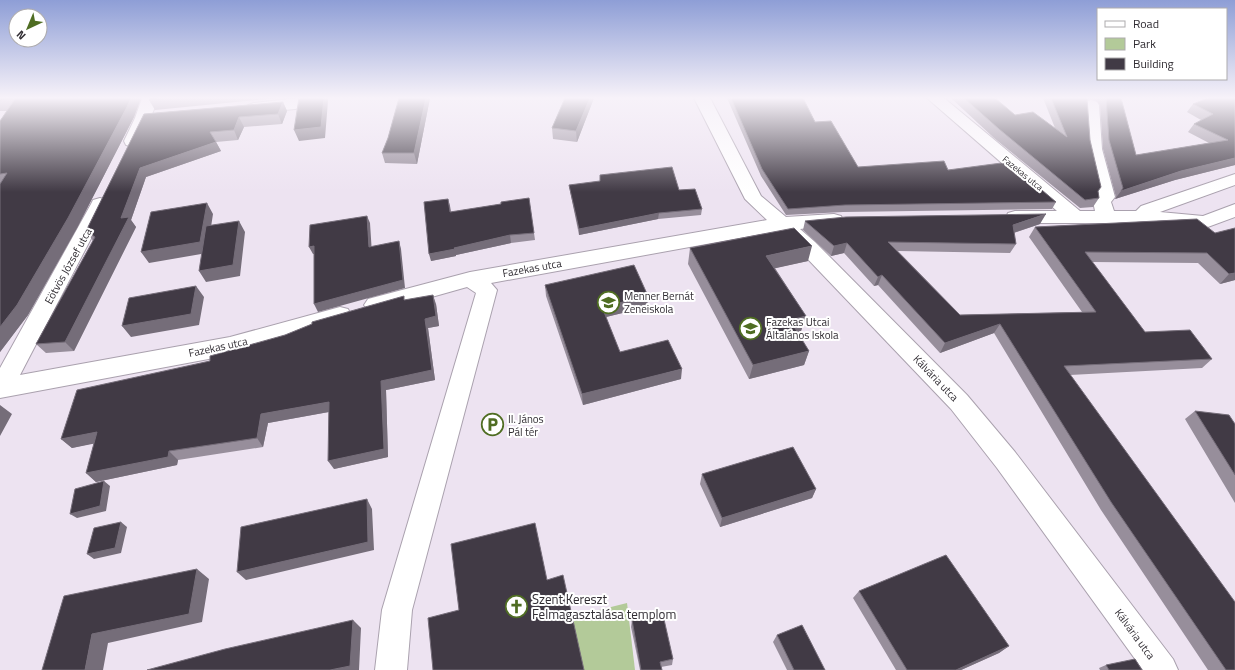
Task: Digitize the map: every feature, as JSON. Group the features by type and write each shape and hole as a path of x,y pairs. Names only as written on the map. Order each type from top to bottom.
{"street":[{"path":"122,160 143,129"},
{"name":"Kálvária utca","path":"718,129 754,199 808,246 959,402 1006,460 1162,670"},
{"name":"Fazekas utca","path":"971,129 1058,200 1059,203 1074,216"},
{"path":"1093,129 1094,149 1106,197 1102,201 1106,217"},
{"path":"1142,217 1148,210 1235,179"},
{"name":"Eötvös József utca","path":"0,388 109,188"},
{"path":"994,217 1142,217 1205,222 1235,210"},
{"name":"Fazekas utca","path":"0,388 230,346 470,279 782,224 850,219"},
{"path":"391,670 397,610 487,290 470,279"}],"green space":[{"path":"627,603 635,670 583,670 571,617"}],"building":[{"path":"0,129 115,129 68,218 17,305 0,327 0,184 7,173 0,174"},
{"path":"136,129 234,129 210,132 216,142 140,168 121,218 129,217 65,342 36,344 95,237 86,231"},
{"path":"390,129 419,129 414,153 382,153"},
{"path":"562,129 577,129 576,131"},
{"path":"745,129 836,129 858,167 944,161 948,170 1009,162 1056,202 845,205 788,209 762,169"},
{"path":"999,129 1056,129 1067,137 1064,129 1089,129 1090,140 1101,187 1098,191 1099,198 1085,200"},
{"path":"1108,129 1129,129 1136,155 1228,140 1205,129 1235,129 1235,158 1181,171 1121,191 1123,188 1109,140"},
{"path":"672,167 679,190 695,189 702,209 659,213 579,229 569,185 600,181 600,175"},
{"path":"529,198 534,233 510,235 429,254 424,202 448,199 450,212"},
{"path":"207,203 200,242 141,252 151,212"},
{"path":"1046,214 1013,225 1016,244 888,242 960,315 1096,312 1035,227 1197,219 1215,233 1235,228 1235,273 1229,274 1207,253 1085,252 1145,332 1190,330 1212,359 1064,366 1235,602 1235,670 1226,670 1111,502 1000,324 945,343 882,275 878,277 847,243 834,246 805,221 846,217"},
{"path":"367,216 369,247 399,241 403,280 314,304 314,246 309,247 310,225"},
{"path":"239,221 233,265 199,271 206,226"},
{"path":"794,228 812,246 766,256 806,316 790,320 809,351 753,365 690,248"},
{"path":"634,265 648,296 602,307 620,352 668,340 682,369 582,394 545,285"},
{"path":"196,286 191,314 122,326 129,298"},
{"path":"433,295 436,316 425,319 432,370 381,381 384,449 328,461 329,402 261,414 257,438 169,451 168,457 86,473 97,432 61,439 77,390 210,361 210,356 285,335 312,324 312,322 404,296 404,300"},
{"path":"1195,411 1229,415 1235,424 1235,475"},
{"path":"793,447 816,489 722,518 702,474"},
{"path":"104,481 100,506 70,514 75,489"},
{"path":"367,499 368,542 237,572 241,527"},
{"path":"121,522 115,548 87,554 94,528"},
{"name":"Szent Kereszt Felmagasztalása templom","path":"535,523 547,580 563,575 584,670 433,670 428,618 459,610 451,544"},
{"path":"946,555 1009,646 956,670 907,670 859,591"},
{"path":"197,569 189,614 92,634 85,670 42,670 64,596"},
{"path":"663,615 673,659 660,662 662,670 641,670 632,620"},
{"path":"353,620 350,666 330,670 147,670 225,649"},
{"path":"802,625 825,670 794,670 777,635"},
{"path":"1135,659 1142,670 1109,670 1106,665"}],"place":[{"name":"Menner Bernát Zeneiskola","path":"609,302"},
{"name":"Fazekas Utcai Általános Iskola","path":"750,328"},
{"name":"II. János Pál tér","path":"492,425"},
{"name":"Szent Kereszt Felmagasztalása templom","path":"517,606"}]}
